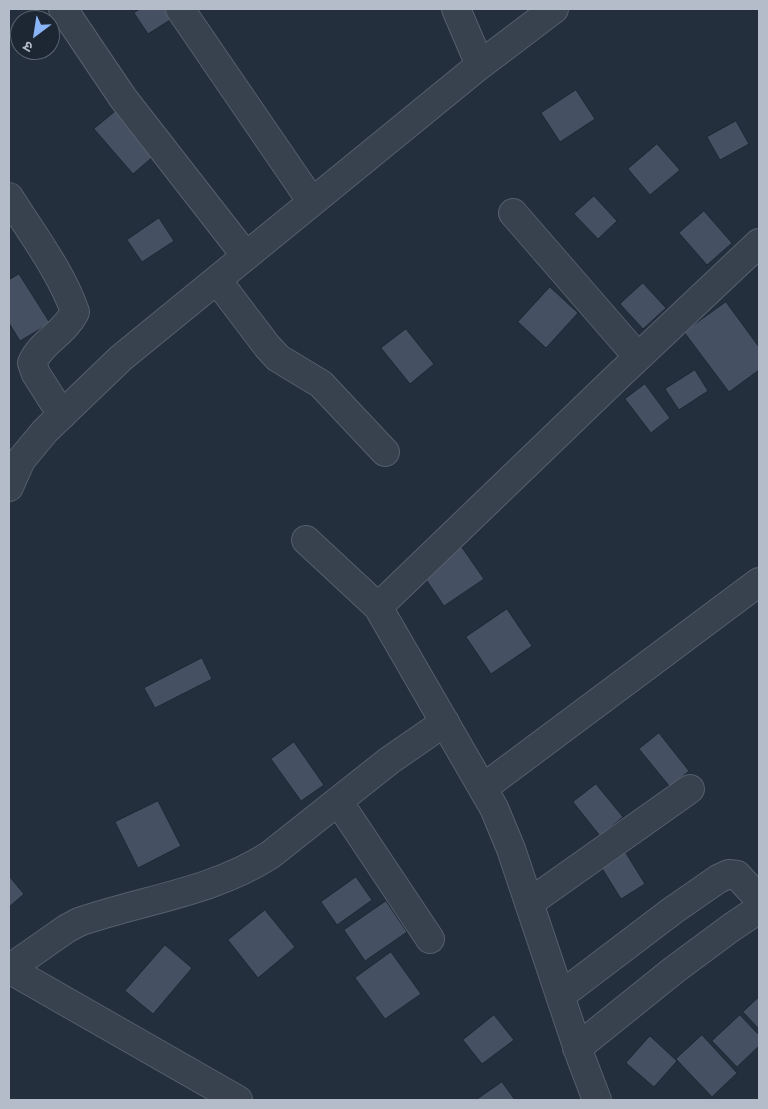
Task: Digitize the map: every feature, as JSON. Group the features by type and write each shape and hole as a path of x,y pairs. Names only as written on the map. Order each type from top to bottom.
{"street":[{"path":"63,9 123,98 246,256"},
{"path":"180,9 312,202"},
{"path":"456,9 480,64"},
{"path":"9,487 21,460 45,431 121,358 480,64 554,9"},
{"path":"9,197 60,279 75,312 70,322 60,333 36,353 32,363 36,374 62,415"},
{"path":"513,213 638,357"},
{"path":"378,607 638,357 759,244"},
{"path":"217,280 278,358 321,384 385,452"},
{"path":"306,540 378,607 494,808 511,849 577,1048 597,1100"},
{"path":"483,788 759,582"},
{"path":"238,1100 9,969 79,922 230,876 256,864 390,760 445,722"},
{"path":"529,903 690,789"},
{"path":"338,801 430,939"},
{"path":"560,996 718,878 729,874 737,875 759,899"},
{"path":"577,1048 674,970 759,909"}],"building":[{"path":"140,9 174,9 178,15 148,34 134,13"},
{"path":"576,90 595,119 560,142 541,113"},
{"path":"118,109 156,154 133,174 94,129"},
{"path":"736,121 749,144 720,160 707,137"},
{"path":"657,144 680,170 650,195 628,169"},
{"path":"594,196 617,221 598,239 574,214"},
{"path":"704,211 732,243 707,265 679,233"},
{"path":"159,218 174,241 142,262 127,240"},
{"path":"19,274 50,323 20,341 9,323 9,280"},
{"path":"643,283 666,308 643,329 620,304"},
{"path":"550,287 578,313 546,348 518,322"},
{"path":"726,302 759,347 759,370 729,392 684,332"},
{"path":"406,329 434,364 410,384 381,348"},
{"path":"695,370 708,391 679,410 665,389"},
{"path":"645,384 670,418 651,433 625,399"},
{"path":"461,546 484,579 444,606 421,572"},
{"path":"507,609 532,646 491,674 466,637"},
{"path":"202,658 212,679 155,708 144,688"},
{"path":"659,733 689,771 670,787 639,749"},
{"path":"294,742 324,785 301,801 271,759"},
{"path":"596,784 623,817 600,836 573,802"},
{"path":"158,801 181,846 138,868 115,822"},
{"path":"624,850 645,884 621,899 600,865"},
{"path":"9,876 24,894 9,907"},
{"path":"356,877 372,900 337,925 321,902"},
{"path":"386,901 407,932 365,961 344,930"},
{"path":"265,910 295,947 258,978 228,940"},
{"path":"165,945 192,968 153,1014 125,991"},
{"path":"391,952 421,994 385,1019 355,978"},
{"path":"759,997 759,1029 743,1012"},
{"path":"494,1015 514,1040 482,1064 463,1040"},
{"path":"740,1015 759,1035 759,1046 737,1067 712,1041"},
{"path":"702,1035 737,1073 712,1097 676,1059"},
{"path":"650,1036 677,1061 654,1087 626,1063"},
{"path":"502,1082 515,1100 476,1100"}]}
